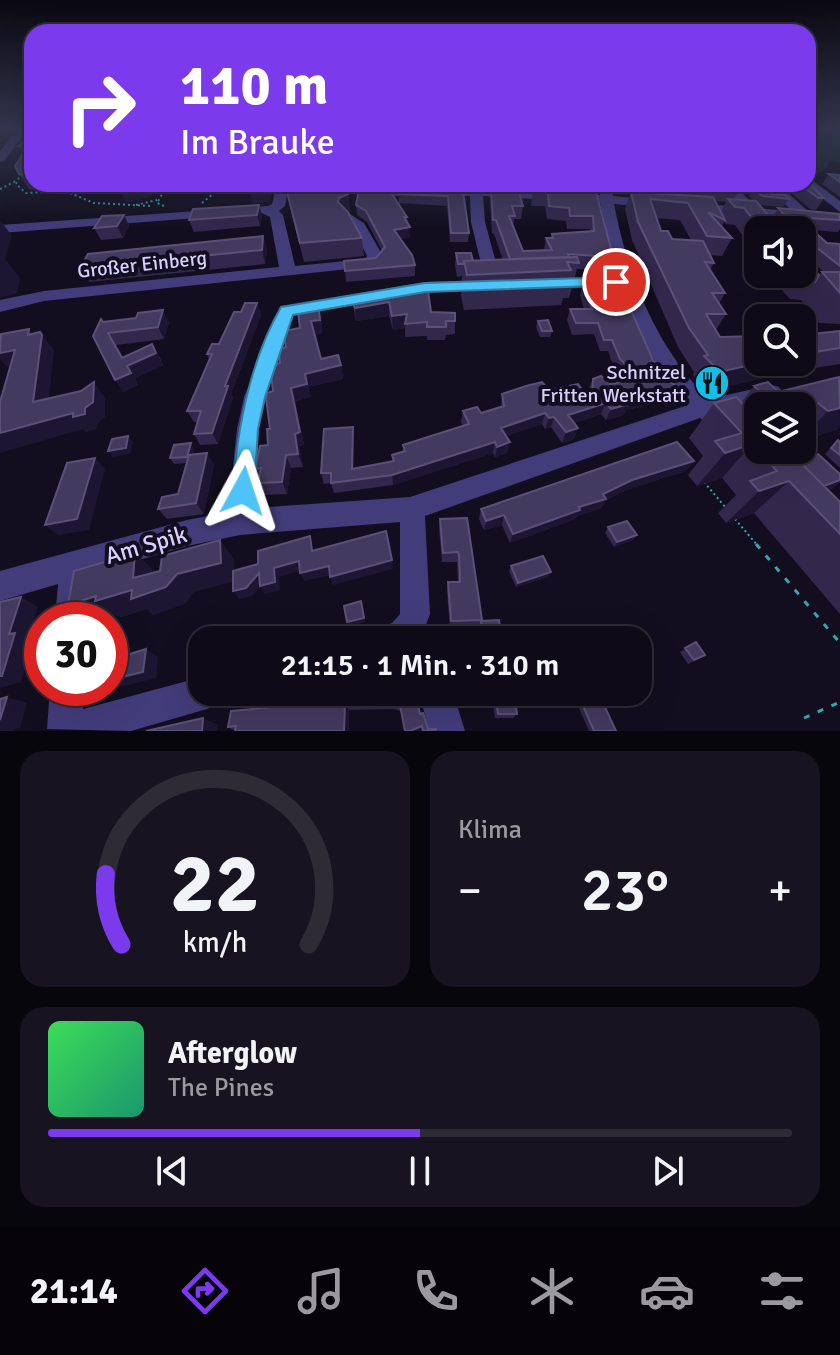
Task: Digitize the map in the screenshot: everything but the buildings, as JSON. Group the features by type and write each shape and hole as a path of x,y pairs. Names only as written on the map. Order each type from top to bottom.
{"street":[{"path":"816,188 840,208"},
{"path":"0,229 270,210 278,206 281,192"},
{"path":"476,192 478,222 509,285"},
{"path":"606,192 630,282 667,366 725,430"},
{"path":"611,192 679,206 805,216"},
{"path":"676,192 679,206"},
{"path":"735,192 757,216"},
{"path":"780,192 805,216"},
{"path":"270,210 276,215 288,272"},
{"path":"816,217 840,219"},
{"name":"Großer Einberg","path":"0,306 44,296 366,265 374,261 375,256 359,226 350,218"},
{"path":"240,522 253,407 262,370 286,311 425,287 630,282"},
{"name":"Am Spik","path":"0,586 187,533 240,522 410,509 704,408 788,390"},
{"path":"409,626 415,601 410,509"},
{"path":"71,602 74,566"},
{"path":"66,706 65,730 188,697"},
{"path":"440,706 447,731"}],"path":[{"path":"0,189 16,181 24,171"},
{"path":"16,181 24,191"},
{"path":"22,194 46,192"},
{"path":"67,192 82,200 169,207 157,203 158,200"},
{"path":"120,210 158,200 163,192"},
{"path":"201,203 215,192"},
{"path":"76,203 82,200"},
{"path":"697,474 840,643"},
{"path":"804,718 840,702"}],"green space":[{"path":"816,162 829,162 828,166 822,172 816,172"}],"place":[{"name":"Schnitzel Fritten Werkstatt","path":"712,383"}],"route":[{"path":"243,491 248,429 255,397 262,370 286,311 425,287 616,282"}]}
